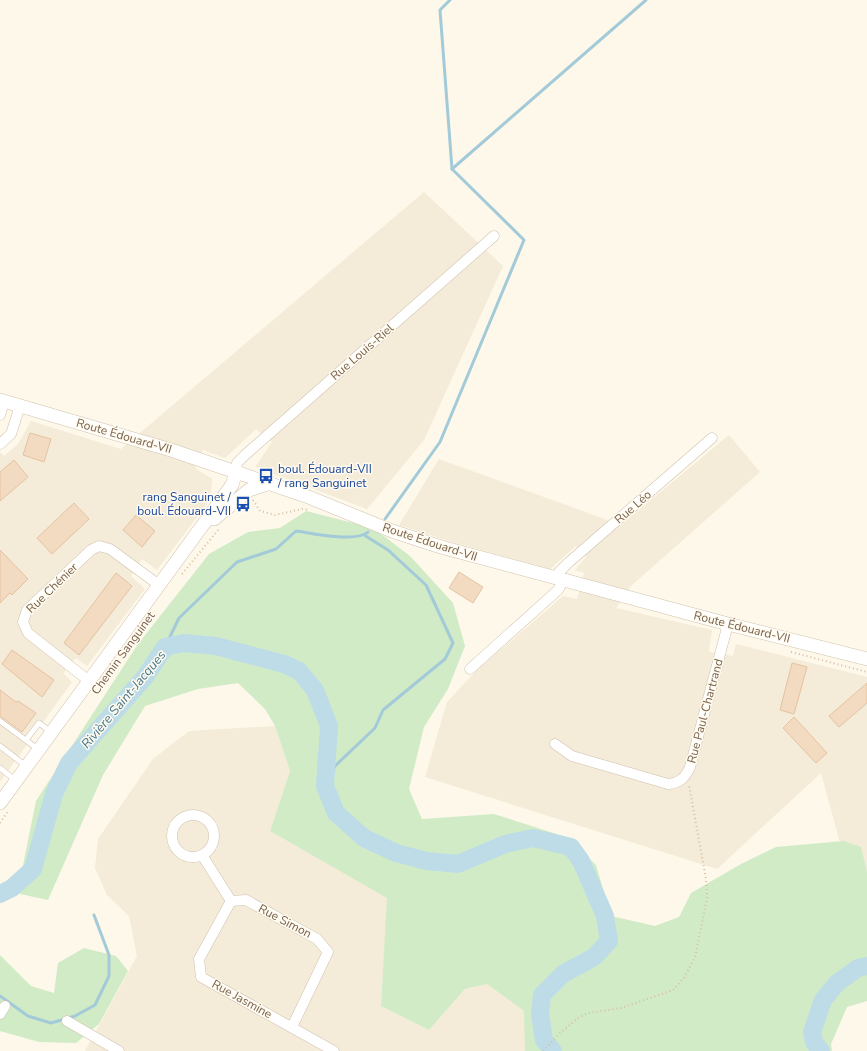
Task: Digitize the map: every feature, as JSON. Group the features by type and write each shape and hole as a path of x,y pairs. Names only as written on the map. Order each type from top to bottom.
{"main road":[{"name":"Route Édouard-VII","path":"2,401 171,450 320,501 418,540 560,580 867,659"},
{"name":"Chemin Sanguinet","path":"5,807 16,781 203,526 232,485 236,472"},
{"path":"203,526 249,490 270,484"}],"street":[{"name":"Rue Louis-Riel","path":"236,472 237,463 245,454 494,236"},
{"path":"0,415 2,401"},
{"path":"0,444 11,434 20,406"},
{"name":"Rue Léo","path":"470,669 558,590 560,580 559,572 568,563 712,438"},
{"name":"Rue Chénier","path":"89,681 28,633 23,622 27,610 91,550 99,546 110,549 158,586"},
{"name":"Rue Paul-Chartrand","path":"555,744 572,756 668,784 678,783 686,776 693,758 728,624"},
{"path":"187,816 200,816 211,825 214,831 212,845 202,855 189,857 183,854 174,844 173,831 176,824 187,816"},
{"path":"202,855 231,901"},
{"name":"Rue Simon","path":"231,901 246,900 317,939 328,952 292,1027"},
{"name":"Rue Jasmine","path":"231,901 199,959 201,977 334,1051"},
{"path":"67,1021 119,1051"}],"lane":[{"path":"0,721 39,750"},
{"path":"26,740 39,723 52,732"},
{"path":"0,746 27,766"},
{"path":"0,768 16,781"}],"path":[{"path":"249,501 253,500 253,495"},
{"path":"178,579 220,529"},
{"path":"841,666 867,672"},
{"path":"543,1051 559,1034 578,1018 588,1013 621,1008 673,990 684,978 695,957 707,898 706,879 686,776"},
{"path":"0,823 5,807"}],"shaded area":[{"path":"424,192 503,266 424,440 367,509 255,467 272,442 256,429 225,458 203,450 195,468 212,479 210,500 157,570 142,559 131,576 145,589 87,666 76,658 63,673 72,682 0,782 0,452 4,456 18,444 31,421 121,449"},
{"path":"729,435 760,472 632,585 616,608 712,630 709,652 733,656 736,644 867,677 867,930 863,927 821,773 717,869 425,777 447,702 476,671 563,596 577,599 584,573 575,570 586,557 576,546 550,569 445,540 399,525 439,459 621,525"},
{"path":"275,726 290,771 270,831 388,898 381,1006 429,1030 465,989 487,984 525,1011 525,1051 85,1051 137,956 129,916 107,895 95,868 98,839 153,759 189,731"}],"green space":[{"path":"306,511 365,526 384,536 410,556 453,603 465,646 448,689 424,727 409,789 422,819 494,814 569,838 596,865 611,916 655,926 679,917 691,893 741,864 776,847 844,841 861,847 867,872 867,1001 847,1007 831,1044 832,1051 525,1051 524,1011 487,984 465,989 429,1030 381,1006 387,898 270,831 290,771 275,726 265,709 238,683 198,689 145,706 103,775 48,900 20,894 20,880 36,801 138,644 209,554 248,532 280,528"},
{"path":"84,948 116,956 128,971 99,1024 76,1043 39,1042 0,1031 0,955 31,986 54,993 58,963"}],"building":[{"path":"30,433 51,439 44,462 23,455"},
{"path":"14,460 28,477 0,501 0,472"},
{"path":"74,503 89,519 52,554 37,538"},
{"path":"136,515 155,531 142,547 123,530"},
{"path":"0,550 28,579 12,595 10,593 0,603"},
{"path":"459,572 483,587 473,603 449,588"},
{"path":"116,573 132,586 79,655 64,643"},
{"path":"12,650 54,680 42,697 2,664"},
{"path":"792,663 807,667 794,714 780,710"},
{"path":"867,683 867,703 839,727 829,716"},
{"path":"0,690 16,702 18,701 36,713 22,732 0,716"},
{"path":"794,717 827,753 816,763 783,728"}],"waterway":[{"path":"385,519 440,442 524,240 452,169 440,10 450,0"},
{"path":"452,169 646,0"},
{"path":"165,647 179,618 237,562 276,549 296,531 344,537 354,537 368,532"},
{"path":"325,786 335,766 375,728 383,710 445,659 453,643 426,585 388,550 364,535"},
{"name":"Rivière Saint-Jacques","path":"0,894 12,888 33,869 54,794 69,763 145,677 165,647 184,643 216,646 284,664 299,671 315,690 329,726 325,786 336,813 364,838 396,853 427,861 458,864 505,844 533,838 571,847 581,861 605,916 609,941 594,957 563,974 542,995 540,1014 544,1040 553,1051"},
{"path":"0,996 28,1016 51,1023 75,1016 95,1005 109,976 109,955 94,915"},
{"name":"Rivière Saint-Jacques","path":"821,1051 814,1042 812,1032 823,1000 837,983 858,968 867,966"}],"place":[{"name":"boul. Édouard-VII / rang Sanguinet","path":"266,476"},
{"name":"rang Sanguinet / boul. Édouard-VII","path":"243,504"}]}
